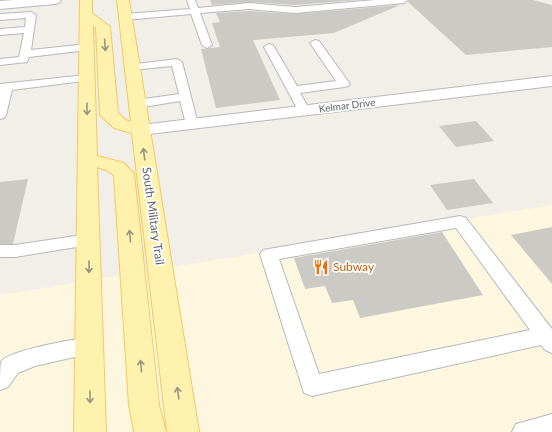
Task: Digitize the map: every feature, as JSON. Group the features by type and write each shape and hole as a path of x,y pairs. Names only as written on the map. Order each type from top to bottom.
{"main road":[{"path":"86,7 90,432"},
{"path":"86,7 103,27 109,115 120,124 141,130"},
{"name":"South Military Trail","path":"124,8 183,432"},
{"path":"88,160 117,167 122,170 124,174 144,405 150,432"}],"street":[{"path":"0,5 55,0"},
{"name":"Kelmar Drive","path":"141,130 552,81"}],"lane":[{"path":"191,0 207,45"},
{"path":"124,8 195,11 249,6 295,10 404,0"},
{"path":"0,17 31,15 23,60 0,62"},
{"path":"0,32 29,30"},
{"path":"293,90 344,84 315,43"},
{"path":"25,54 87,47"},
{"path":"269,47 304,110"},
{"path":"132,67 176,62 192,124"},
{"path":"0,115 3,88 87,78"},
{"path":"137,104 186,97"},
{"path":"460,222 549,340 312,386 269,254 460,222"},
{"path":"0,251 15,251 89,240"},
{"path":"0,380 11,366 33,356 90,346"},
{"path":"524,432 552,425"}],"shaded area":[{"path":"552,205 552,432 0,432 0,295"}],"building":[{"path":"210,0 358,0 295,5 249,2 212,5"},
{"path":"409,0 533,0 552,5 552,47 466,55 408,2"},
{"path":"400,5 334,33 253,40 280,100 216,108 201,49 220,47 212,23 220,22 216,13 249,11 295,14"},
{"path":"476,121 494,141 456,147 439,126"},
{"path":"28,179 13,244 0,244 0,182"},
{"path":"474,179 493,203 447,210 430,185"},
{"path":"552,227 552,284 511,235"},
{"path":"442,232 483,295 360,318 353,300 332,303 325,286 305,289 294,258"}],"place":[{"name":"Subway","path":"321,267"}]}
